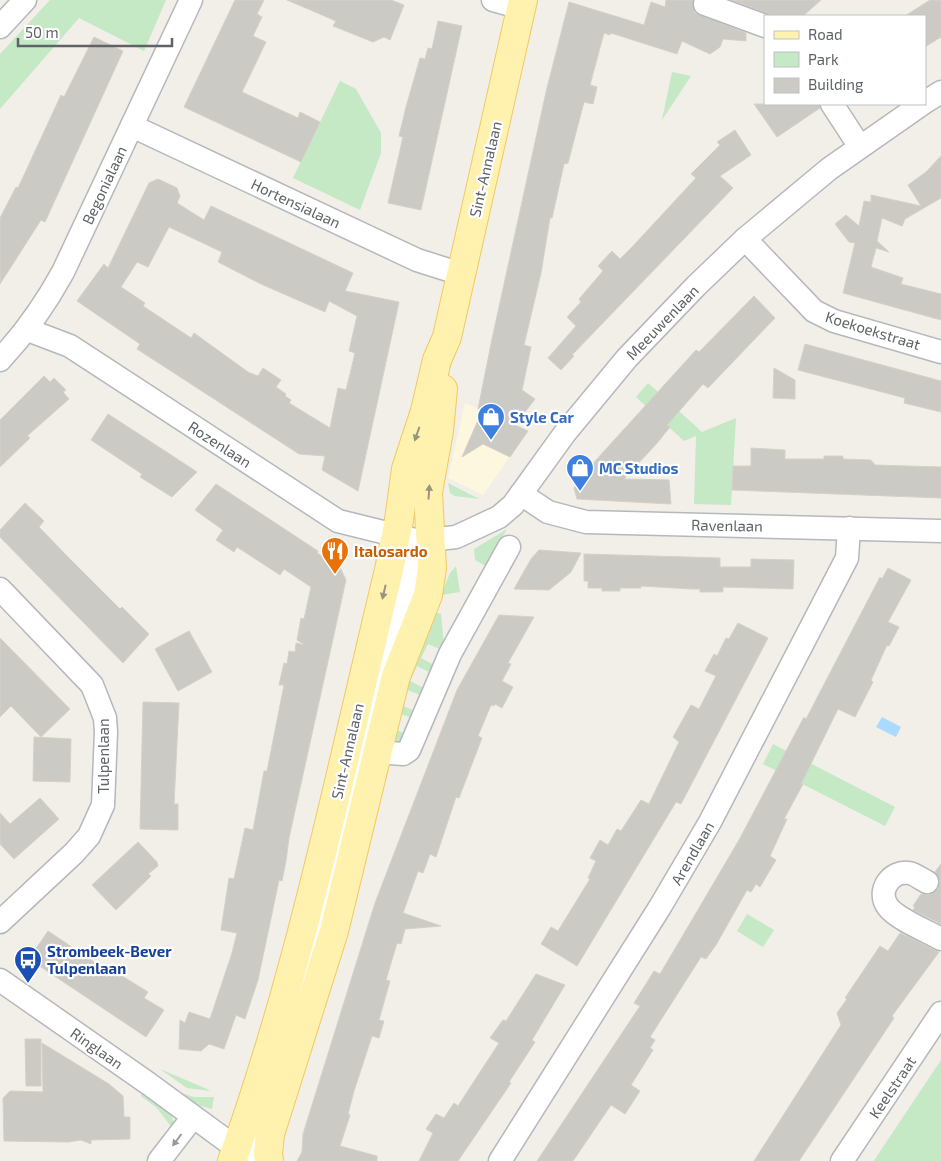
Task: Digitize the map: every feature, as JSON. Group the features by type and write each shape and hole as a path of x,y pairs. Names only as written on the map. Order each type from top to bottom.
{"main road":[{"name":"Sint-Annalaan","path":"415,539 259,1087 250,1159 268,1153 270,1134 334,931 396,676 428,595 432,568 415,539 406,469 425,410 437,360 447,337 522,4"}],"street":[{"path":"0,27 25,0"},
{"name":"Begonialaan","path":"0,360 28,330 63,272 191,0"},
{"path":"493,0 522,4"},
{"path":"705,4 764,26"},
{"name":"Meeuwenlaan","path":"926,101 941,92"},
{"path":"833,105 860,147"},
{"name":"Meeuwenlaan","path":"415,539 467,534 507,511 577,419 649,334 745,239 805,188 920,105"},
{"name":"Hortensialaan","path":"132,126 417,260 462,274"},
{"name":"Koekoekstraat","path":"745,239 814,311 845,324 941,352"},
{"name":"Rozenlaan","path":"28,330 50,336 70,346 331,517 349,525 415,539"},
{"name":"Ravenlaan","path":"521,494 548,512 586,522 941,530"},
{"name":"Arendlaan","path":"500,1161 660,907 710,822 847,558 849,528"},
{"name":"Sint-Annalaan","path":"250,1159 317,933 415,539"},
{"name":"Sint-Annalaan","path":"376,752 403,754 408,750 450,654 509,547"},
{"name":"Tulpenlaan","path":"0,589 92,685 100,702 106,732 103,805 90,836 0,922"},
{"path":"927,882 910,874 896,875 886,884 884,897 886,904 895,914 941,939"},
{"name":"Sint-Annalaan","path":"296,1051 317,933"},
{"name":"Ringlaan","path":"0,980 194,1117 250,1159"},
{"name":"Keelstraat","path":"842,1161 941,1013"},
{"path":"159,1161 194,1117"}],"shaded area":[{"path":"465,403 528,431 483,495 448,478"}],"green space":[{"path":"50,0 166,0 144,51 79,18 0,109 0,54"},
{"path":"672,72 691,76 662,120"},
{"path":"340,81 356,89 381,133 381,153 360,210 293,178"},
{"path":"648,383 702,432 736,418 731,505 694,504 696,436 684,441 636,397"},
{"path":"448,483 479,499 455,496 450,493"},
{"path":"507,529 486,566 475,560 474,549"},
{"path":"456,566 460,592 441,595 450,573"},
{"path":"434,612 441,614 444,646 442,650 428,644 421,658 434,665 431,673 417,666 410,681 424,688 421,695 407,690 401,705 415,711 412,718 398,713 392,728 406,734 400,747 386,741"},
{"path":"773,744 895,807 885,826 763,764"},
{"path":"747,914 774,930 763,947 737,931"},
{"path":"941,1060 941,1161 874,1161 875,1159"},
{"path":"160,1069 207,1089 210,1091 187,1088"},
{"path":"143,1092 169,1112 174,1123 173,1129 157,1108 141,1096"},
{"path":"181,1093 194,1097 214,1097 212,1109 198,1105"}],"water":[{"path":"882,717 901,727 896,737 876,727"}],"building":[{"path":"235,0 264,0 257,14 262,17 253,36 266,42 242,92 298,118 300,112 320,122 301,162 184,107"},
{"path":"287,0 391,0 404,5 390,40 384,37 373,42 333,26 336,21"},
{"path":"666,0 693,0 695,13 746,33 746,41 723,39 720,47 710,54 682,41 677,54 611,33 610,35 604,33 590,85 597,87 593,104 584,102 568,163 564,164 552,218 550,218 541,273 524,345 531,347 522,390 535,399 515,425 528,431 510,457 483,444 462,457 482,411 478,409 492,339 546,92 569,2 644,25 651,2 665,7"},
{"path":"732,0 821,0 804,15 771,15"},
{"path":"930,0 941,0 941,37 926,46 926,15 907,15"},
{"path":"438,21 462,26 421,210 388,203 403,137 399,136 406,107 420,58 425,59 428,48 432,49"},
{"path":"94,37 123,51 45,222 41,220 0,284 0,218 16,187 18,188 61,95 64,97"},
{"path":"754,104 819,105 820,108 777,137"},
{"path":"735,130 751,155 720,176 733,188 572,355 574,356 561,370 548,358 576,326 567,317 581,302 579,299 603,271 598,266 612,251 620,259 696,178 691,174 720,145 717,142"},
{"path":"941,156 941,198 905,219 902,226 882,218 877,241 889,252 876,248 871,267 903,278 901,284 941,294 941,320 843,293 855,243 849,242 835,224 846,215 859,226 864,201 871,202 871,195 921,206 908,185 926,172"},
{"path":"158,179 177,188 180,196 177,203 204,220 211,206 353,273 345,291 399,302 358,491 322,470 325,456 299,454 137,349 140,344 77,301 104,264 108,268 149,183","holes":["169,227 222,252 218,262 261,284 325,312 329,301 357,316 349,351 355,353 350,374 346,390 338,388 330,428 289,403 291,400 276,387 281,380 263,368 258,376 248,372 194,333 191,338 143,306 145,303 121,287 137,262 148,267"]},
{"path":"754,296 775,318 708,388 703,384 667,425 670,427 658,442 624,479 669,480 671,504 577,499 574,488 596,460 696,350 699,352"},
{"path":"805,344 941,381 941,412 904,403 905,398 798,370"},
{"path":"774,368 795,380 795,399 773,398"},
{"path":"44,376 50,382 54,378 66,390 63,392 69,399 27,436 30,438 0,467 0,420"},
{"path":"108,414 197,472 172,497 140,477 142,474 91,440"},
{"path":"751,448 785,450 785,459 824,459 824,456 843,456 843,459 871,460 875,465 941,467 941,498 732,490 733,466 751,466"},
{"path":"216,484 340,567 346,580 289,838 282,881 279,880 258,980 245,1019 236,1015 224,1049 209,1044 201,1051 179,1049 180,1020 185,1023 189,1012 210,1019 232,953 237,933 221,930 229,878 234,879 245,828 253,830 264,771 267,771 284,685 279,685 284,663 287,664 289,651 295,652 296,643 305,645 297,640 301,618 304,619 311,587 284,569 280,575 237,547 234,552 216,540 223,530 195,510"},
{"path":"25,503 44,521 39,527 120,609 122,607 149,634 123,663 0,537 0,530"},
{"path":"539,550 581,553 571,572 549,590 514,589 531,559"},
{"path":"584,554 720,558 720,567 751,567 751,559 794,560 793,589 723,587 723,592 700,592 700,589 641,586 641,588 620,588 620,591 602,591 602,588 588,588 588,581 584,581"},
{"path":"888,568 911,580 888,622 899,627 889,646 887,645 871,680 873,682 855,717 838,709 801,784 803,784 784,819 787,819 770,856 776,860 760,887 756,884 751,892 747,890 716,945 706,959 701,957 650,1037 655,1040 650,1048 653,1050 631,1085 640,1091 625,1114 611,1105 573,1161 537,1161 640,1006 634,1003 654,971 660,974 739,840 804,717 806,719 880,577 882,579"},
{"path":"499,615 534,617 508,663 511,664 502,681 513,687 502,708 495,704 494,706 491,705 478,736 482,738 459,798 456,797 436,857 430,854 423,873 418,871 403,913 441,926 405,929 401,944 397,943 386,980 390,981 379,1020 384,1021 379,1038 372,1036 354,1091 348,1114 350,1115 340,1146 377,1156 377,1161 297,1161 302,1152 303,1134 375,903 457,690"},
{"path":"738,623 768,638 681,804 676,802 577,966 541,944 551,927 558,931 590,879 588,878 596,861 590,858 600,840 608,845 617,829 621,831 641,800 649,804 679,742 673,737 691,705 699,709 716,676 705,671 714,654 717,656 726,638 729,639"},
{"path":"189,631 212,672 178,691 155,649"},
{"path":"0,638 70,709 41,737 11,706 0,717"},
{"path":"143,702 179,703 174,804 178,804 178,830 140,829"},
{"path":"34,737 71,739 70,782 33,781"},
{"path":"40,798 59,819 14,859 0,844 0,813 10,824"},
{"path":"138,842 157,862 158,866 148,874 151,876 116,910 92,885"},
{"path":"941,864 941,924 913,910 915,907 913,906 921,894 928,895 938,889 940,881 935,872"},
{"path":"48,931 112,974 114,971 148,992 144,998 164,1010 146,1037 29,959"},
{"path":"900,933 939,952 892,1016 894,1018 799,1161 754,1161 841,1025 837,1013 847,999 845,998 880,946 888,951"},
{"path":"536,974 565,985 532,1040 535,1042 509,1082 511,1083 458,1161 419,1161 433,1133 426,1129 436,1114 444,1118 454,1103 458,1106 499,1043 490,1038 503,1020 506,1021"},
{"path":"25,1039 41,1039 41,1086 26,1086"},
{"path":"42,1043 109,1084 123,1096 124,1117 130,1117 130,1139 91,1140 91,1144 81,1140 68,1142 4,1141 3,1098 10,1091 43,1092"}],"place":[{"name":"Style Car","path":"491,441"},
{"name":"MC Studios","path":"580,492"},
{"name":"Italosardo","path":"335,575"},
{"name":"Strombeek-Bever Tulpenlaan","path":"28,984"}]}
